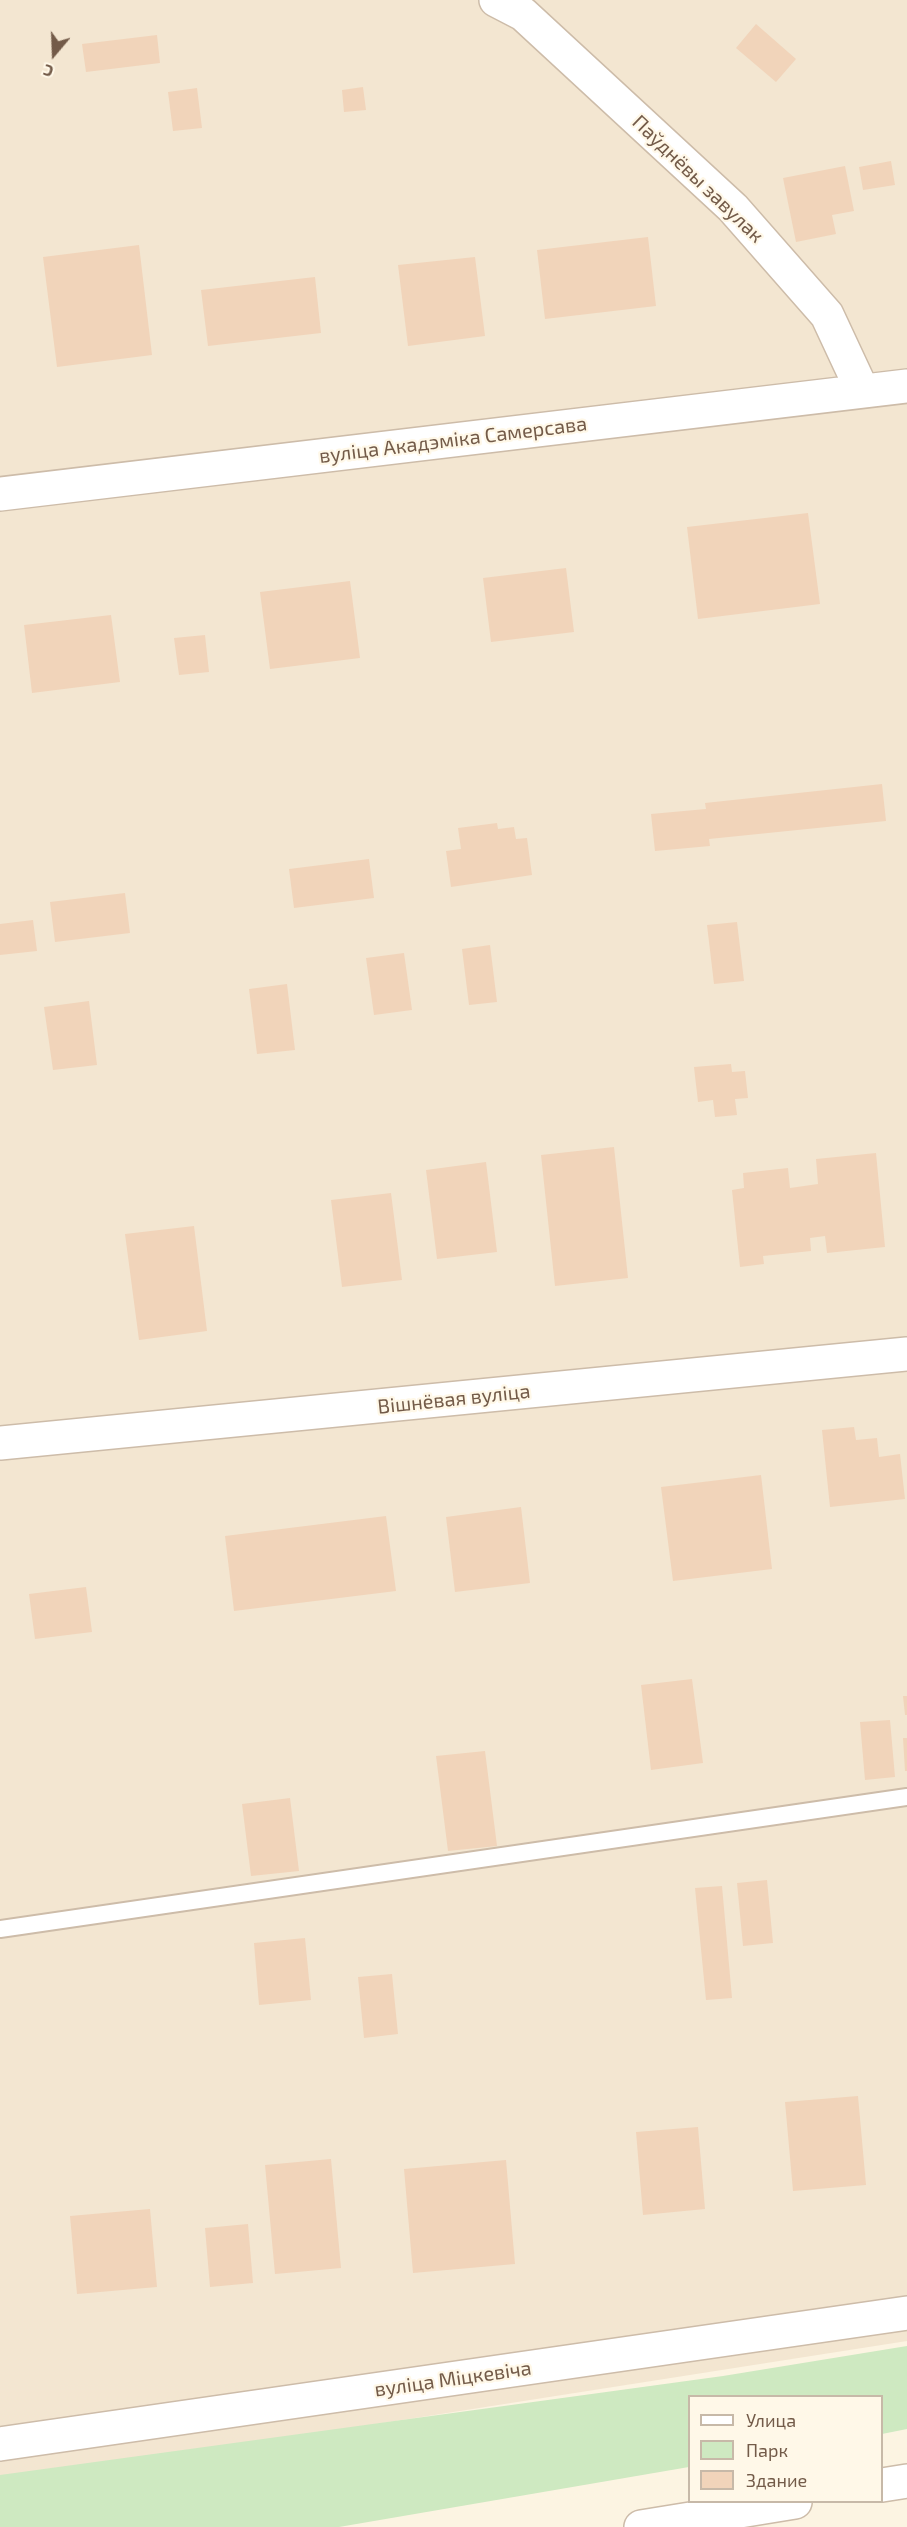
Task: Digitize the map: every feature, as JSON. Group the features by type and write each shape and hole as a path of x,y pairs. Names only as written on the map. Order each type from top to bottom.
{"street":[{"name":"Паўднёвы завулак","path":"496,0 523,14 733,208 827,315 862,390"},
{"name":"вуліца Акадэміка Самерсава","path":"0,494 907,386"},
{"name":"Вішнёвая вуліца","path":"0,1443 907,1354"},
{"name":"вуліца Міцкевіча","path":"0,2445 907,2313"},
{"path":"883,2485 907,2481"},
{"path":"641,2527 789,2503"}],"lane":[{"path":"0,1929 907,1797"}],"shaded area":[{"path":"0,0 907,0 907,2341 0,2483"}],"green space":[{"path":"907,2346 907,2429 883,2434 883,2395 688,2395 688,2467 339,2527 0,2527 0,2475 723,2376"}],"building":[{"path":"756,24 796,59 776,82 736,48"},
{"path":"157,35 160,63 86,72 82,44"},
{"path":"363,87 366,110 344,112 342,90"},
{"path":"197,88 202,128 173,131 168,92"},
{"path":"891,161 895,185 863,190 859,167"},
{"path":"845,166 854,211 832,215 836,234 796,242 783,178"},
{"path":"648,237 656,306 545,319 537,250"},
{"path":"139,245 152,355 57,367 43,257"},
{"path":"475,257 485,336 408,346 398,265"},
{"path":"315,277 321,333 208,346 201,290"},
{"path":"808,513 820,604 698,619 687,527"},
{"path":"566,568 574,632 491,642 483,578"},
{"path":"350,581 360,658 270,669 260,592"},
{"path":"111,615 120,682 32,693 24,625"},
{"path":"205,635 209,672 179,675 174,638"},
{"path":"882,784 886,821 709,839 710,846 655,851 651,814 706,809 705,803"},
{"path":"497,823 498,829 514,827 516,839 527,838 532,875 451,887 446,851 461,849 458,828"},
{"path":"369,859 374,898 294,908 289,869"},
{"path":"125,893 130,933 55,942 50,902"},
{"path":"33,920 37,951 0,955 0,924"},
{"path":"737,922 744,981 714,984 707,925"},
{"path":"490,945 497,1002 469,1005 462,949"},
{"path":"404,953 412,1010 374,1015 366,958"},
{"path":"287,984 295,1050 257,1054 249,989"},
{"path":"89,1001 97,1065 53,1070 44,1007"},
{"path":"731,1064 732,1072 745,1071 748,1098 735,1099 737,1115 715,1117 713,1100 698,1102 694,1067"},
{"path":"614,1147 628,1278 555,1286 541,1155"},
{"path":"876,1153 885,1247 827,1253 825,1236 810,1238 811,1251 763,1256 764,1264 740,1267 732,1190 744,1188 743,1173 788,1168 790,1188 818,1184 816,1159"},
{"path":"486,1162 497,1252 437,1259 426,1170"},
{"path":"391,1193 402,1280 342,1287 331,1200"},
{"path":"194,1226 207,1331 139,1340 125,1234"},
{"path":"854,1427 856,1440 877,1438 879,1457 900,1454 905,1499 830,1507 822,1430"},
{"path":"761,1475 772,1569 673,1581 661,1487"},
{"path":"521,1507 530,1583 455,1592 446,1517"},
{"path":"386,1516 396,1591 234,1611 225,1536"},
{"path":"86,1587 92,1632 35,1639 29,1594"},
{"path":"692,1679 703,1763 651,1770 641,1685"},
{"path":"903,1696 907,1696 907,1715 905,1715"},
{"path":"890,1720 895,1777 865,1780 860,1722"},
{"path":"903,1738 907,1738 907,1771 905,1771"},
{"path":"485,1751 497,1846 448,1851 436,1756"},
{"path":"290,1798 299,1871 251,1876 242,1804"},
{"path":"767,1880 773,1943 743,1946 737,1883"},
{"path":"722,1886 732,1998 706,2000 695,1888"},
{"path":"305,1938 311,2000 259,2005 254,1943"},
{"path":"392,1974 398,2034 364,2038 358,1977"},
{"path":"858,2096 866,2185 793,2191 785,2102"},
{"path":"698,2127 705,2209 643,2215 636,2132"},
{"path":"331,2159 341,2268 275,2274 265,2165"},
{"path":"506,2160 515,2264 413,2273 404,2169"},
{"path":"150,2209 157,2287 77,2294 70,2216"},
{"path":"248,2224 253,2283 210,2287 205,2228"}]}
